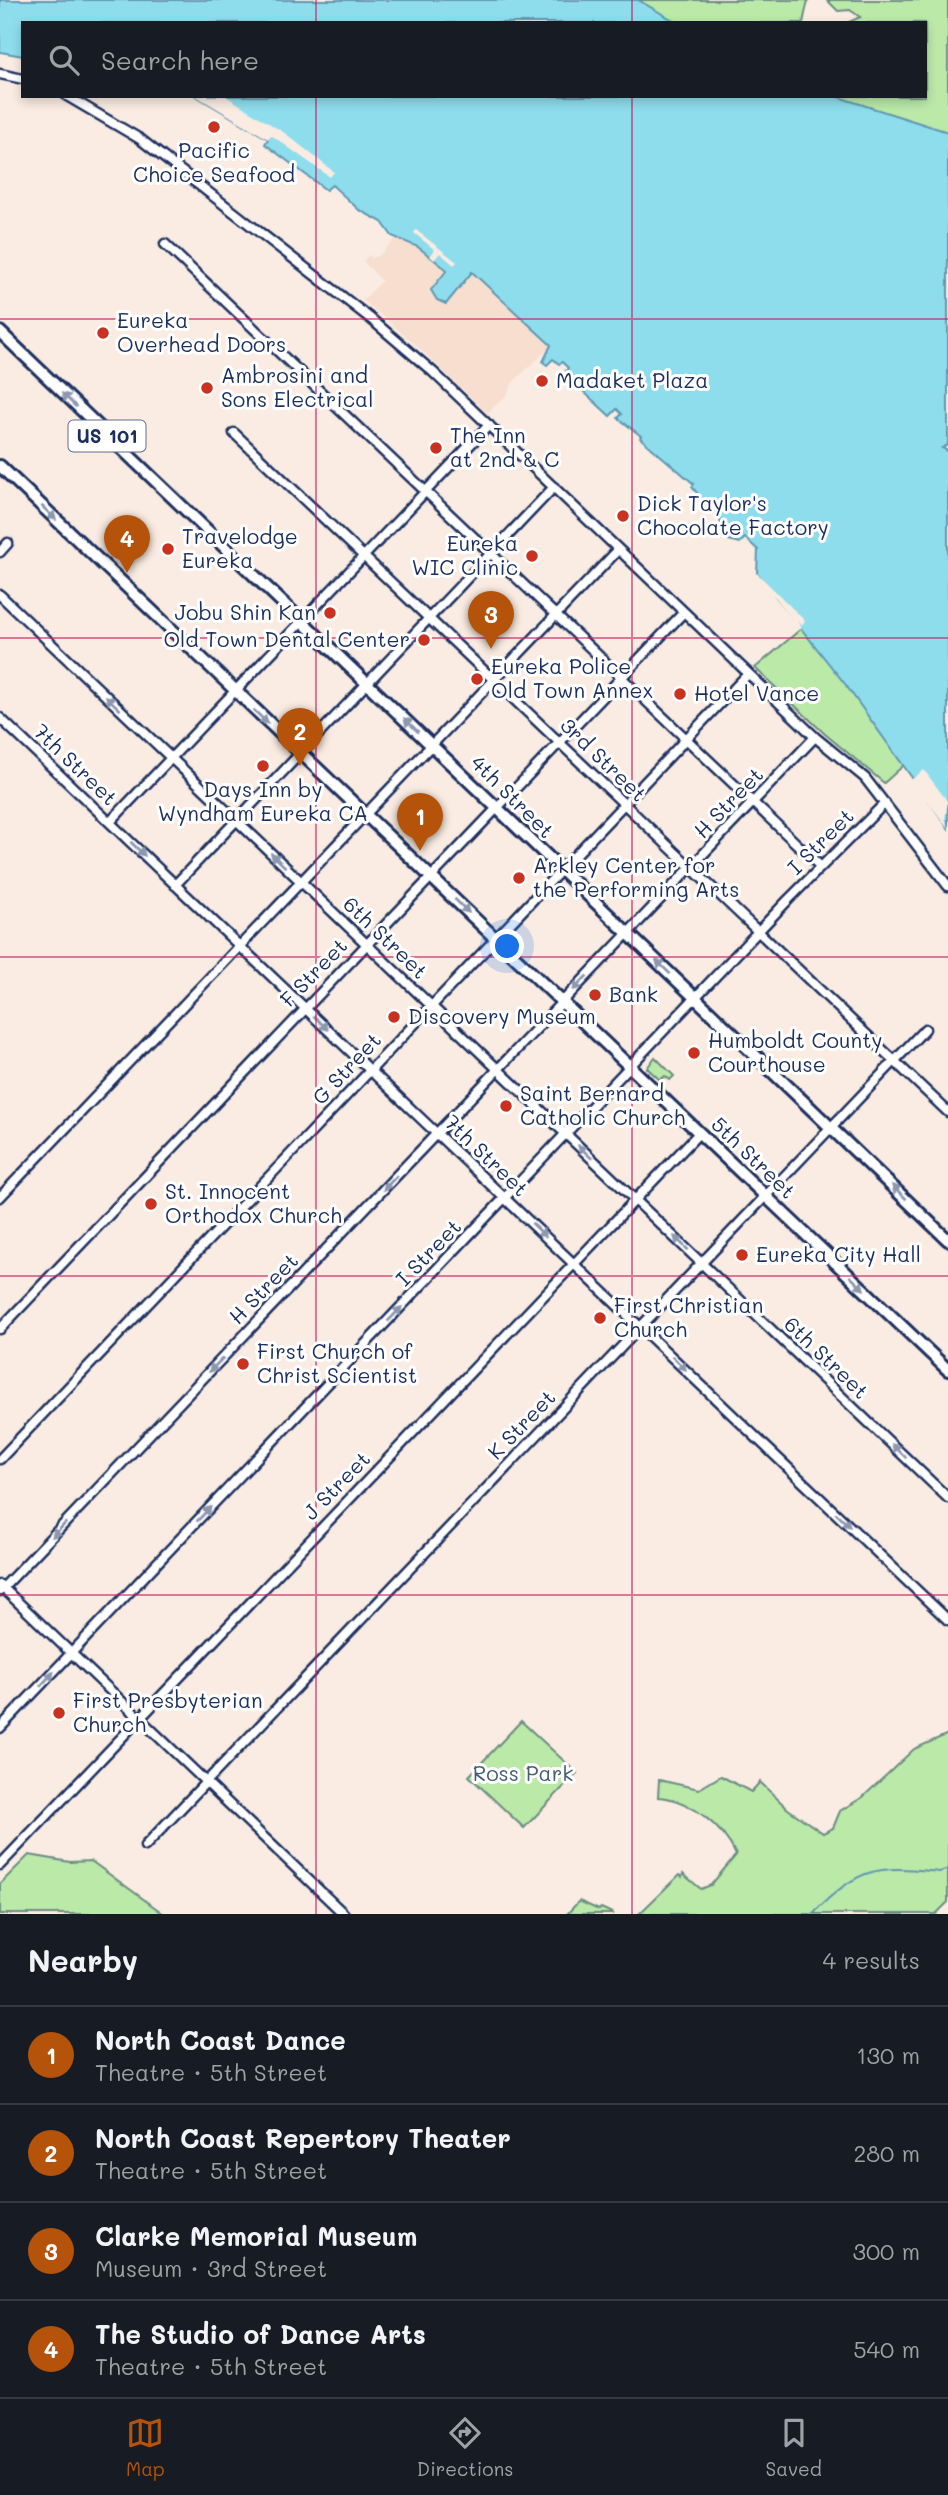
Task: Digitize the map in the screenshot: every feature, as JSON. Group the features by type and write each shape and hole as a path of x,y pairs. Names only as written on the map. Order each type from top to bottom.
{"highway":[{"name":"4th Street","path":"0,332 171,499 367,683 495,809 948,1240"},
{"name":"5th Street","path":"0,466 948,1370"}],"street":[{"path":"0,74 21,79"},
{"path":"71,98 101,113 146,143 371,319 489,425 815,737 857,770 948,886"},
{"path":"165,244 821,867"},
{"path":"110,822 489,425"},
{"name":"3rd Street","path":"234,433 948,1112"},
{"path":"175,885 554,487"},
{"path":"0,552 8,543"},
{"path":"0,1197 618,550"},
{"name":"6th Street","path":"0,595 948,1498"},
{"name":"F Street","path":"0,1329 684,612"},
{"name":"G Street","path":"0,1459 748,674"},
{"name":"7th Street","path":"0,718 948,1620"},
{"name":"H Street","path":"1,1588 815,737"},
{"name":"I Street","path":"0,1728 885,803"},
{"name":"K Street","path":"145,1846 925,1030"},
{"name":"J Street","path":"0,1865 699,1133"},
{"path":"1,1588 72,1652 344,1914"}],"shaded area":[{"path":"396,238 418,247 448,271 432,290 449,301 472,271 551,346 513,382 506,396 487,413 415,344 363,300 382,281 363,261 369,255 372,258 379,256"}],"green space":[{"path":"596,0 808,0 803,21 632,21"},
{"path":"827,0 948,0 948,150 784,98 927,98 927,21 851,21 860,17 850,10 838,11"},
{"path":"758,553 913,778 904,765 884,783 825,734 755,668 802,628"},
{"path":"655,1057 674,1076 670,1080 665,1076 660,1080 647,1068"},
{"name":"Ross Park","path":"521,1721 577,1773 524,1828 469,1776"},
{"path":"948,1734 948,1902 936,1914 639,1914 679,1875 682,1877 683,1874 701,1889 711,1885 736,1855 723,1834 704,1816 681,1803 658,1797 659,1780 699,1789 721,1776 751,1792 760,1782 788,1809 823,1833 833,1828 840,1811 863,1797 914,1749"},
{"path":"29,1855 70,1862 91,1861 164,1914 0,1914 0,1884"},
{"path":"579,1901 599,1910 601,1908 614,1914 567,1914"}],"water":[{"path":"0,0 638,0 675,21 21,21 21,56 0,52"},
{"path":"199,98 841,98 948,132 948,445 942,448 948,451 948,828 845,684 757,573 758,550 745,538 740,543 729,540 724,534 718,513 710,509 692,487 694,484 618,418 622,414 617,409 610,416 570,379 572,377 566,371 568,368 562,362 559,364 553,359 547,365 543,362 551,345 472,272 446,304 437,300 431,290 447,270 418,247 392,236 382,222 359,210 332,185 326,190 265,144 268,139"}],"pier":[{"path":"199,98 229,98 286,134 334,172 330,177 271,135 268,139"},
{"path":"416,230 457,262 454,265 440,253 434,260 430,256 435,250 414,233"},
{"path":"757,573 805,621 802,625 797,621 802,628 800,630 776,598 761,584 755,576"},
{"path":"924,770 948,802 945,818 948,828 911,780"}],"waterway":[{"path":"812,1914 843,1887 869,1873 899,1869 940,1872 948,1869"}],"place":[{"name":"Pacific Choice Seafood","path":"214,127"},
{"name":"Eureka Overhead Doors","path":"103,333"},
{"name":"Madaket Plaza","path":"542,381"},
{"name":"Ambrosini and Sons Electrical","path":"207,388"},
{"name":"The Inn at 2nd & C","path":"436,448"},
{"name":"Dick Taylor's Chocolate Factory","path":"623,516"},
{"name":"Travelodge Eureka","path":"168,549"},
{"name":"Eureka WIC Clinic","path":"532,556"},
{"name":"The Studio of Dance Arts","path":"127,573"},
{"name":"Jobu Shin Kan","path":"330,613"},
{"name":"Old Town Dental Center","path":"424,640"},
{"name":"Clarke Memorial Museum","path":"491,649"},
{"name":"Eureka Police Old Town Annex","path":"477,679"},
{"name":"Hotel Vance","path":"680,694"},
{"name":"Days Inn by Wyndham Eureka CA","path":"263,766"},
{"name":"North Coast Repertory Theater","path":"300,766"},
{"name":"North Coast Dance","path":"420,851"},
{"name":"Arkley Center for the Performing Arts","path":"519,878"},
{"name":"Bank","path":"595,995"},
{"name":"Discovery Museum","path":"394,1017"},
{"name":"Humboldt County Courthouse","path":"694,1053"},
{"name":"Saint Bernard Catholic Church","path":"506,1106"},
{"name":"St. Innocent Orthodox Church","path":"151,1204"},
{"name":"Eureka City Hall","path":"742,1255"},
{"name":"First Christian Church","path":"600,1318"},
{"name":"First Church of Christ Scientist","path":"243,1364"},
{"name":"First Presbyterian Church","path":"59,1713"}]}
